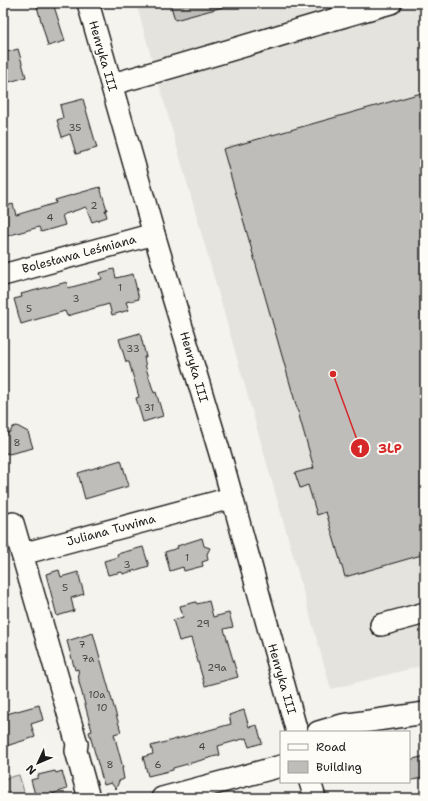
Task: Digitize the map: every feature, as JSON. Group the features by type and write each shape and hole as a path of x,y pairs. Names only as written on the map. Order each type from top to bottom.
{"street":[{"name":"Henryka III","path":"88,3 154,234 221,457 231,498 297,731"},
{"path":"112,84 391,3"},
{"name":"Bolesława Leśmiana","path":"3,275 154,234"},
{"name":"Juliana Tuwima","path":"22,554 231,498"},
{"path":"13,523 77,744 76,752 89,798"},
{"path":"381,625 425,613"},
{"path":"321,731 342,725 425,713"},
{"path":"162,798 280,766"},
{"path":"310,783 315,798"}],"shaded area":[{"path":"136,3 425,3 425,665 331,689"},
{"path":"19,775 26,798 3,798 3,779"}],"building":[{"path":"36,3 53,3 65,41 48,46"},
{"path":"170,3 222,3 223,7 175,20"},
{"path":"18,49 26,77 6,83 3,71 3,53"},
{"path":"425,92 425,554 345,577 326,512 317,515 308,485 300,488 295,473 314,468 223,149"},
{"path":"83,99 97,148 76,154 70,134 62,137 57,120 63,118 60,105"},
{"path":"100,187 107,210 105,210 107,217 92,222 86,207 62,215 65,225 41,232 39,227 3,237 3,207 13,204 16,215 56,203 55,200"},
{"path":"114,269 116,278 133,274 139,299 126,302 129,310 112,315 109,304 67,316 65,311 21,324 14,299 22,297 21,294 67,282 68,288 102,279 100,273"},
{"path":"140,333 146,357 144,357 146,368 154,393 156,392 163,416 143,422 136,398 139,397 129,362 126,362 119,339"},
{"path":"17,426 28,432 33,448 3,454 3,434 10,432 13,427"},
{"path":"121,460 129,486 85,499 78,473"},
{"path":"202,538 204,546 210,548 207,554 208,560 202,562 203,566 184,571 183,567 170,571 165,552 178,548 177,546"},
{"path":"143,547 149,566 123,574 122,572 108,575 104,561 118,557 117,554"},
{"path":"59,570 61,577 78,572 84,594 71,598 74,611 57,616 46,574"},
{"path":"209,601 213,617 229,613 233,627 224,629 238,677 205,686 191,638 179,641 173,620 183,617 180,606 196,602 197,604"},
{"path":"93,633 121,732 114,734 123,768 124,779 119,781 116,789 111,783 104,785 89,732 92,731 79,682 78,669 75,670 67,641"},
{"path":"39,705 43,720 31,724 35,737 3,747 3,715"},
{"path":"244,710 249,727 257,725 262,743 249,747 246,738 218,746 220,755 173,768 173,770 148,776 143,757 153,754 151,746 231,724 229,715"},
{"path":"425,756 425,777 410,781 410,760"},
{"path":"55,771 56,773 62,771 67,789 52,794 53,798 36,798 31,780 38,778 38,775"}],"place":[{"name":"3LP","path":"333,374"}]}
